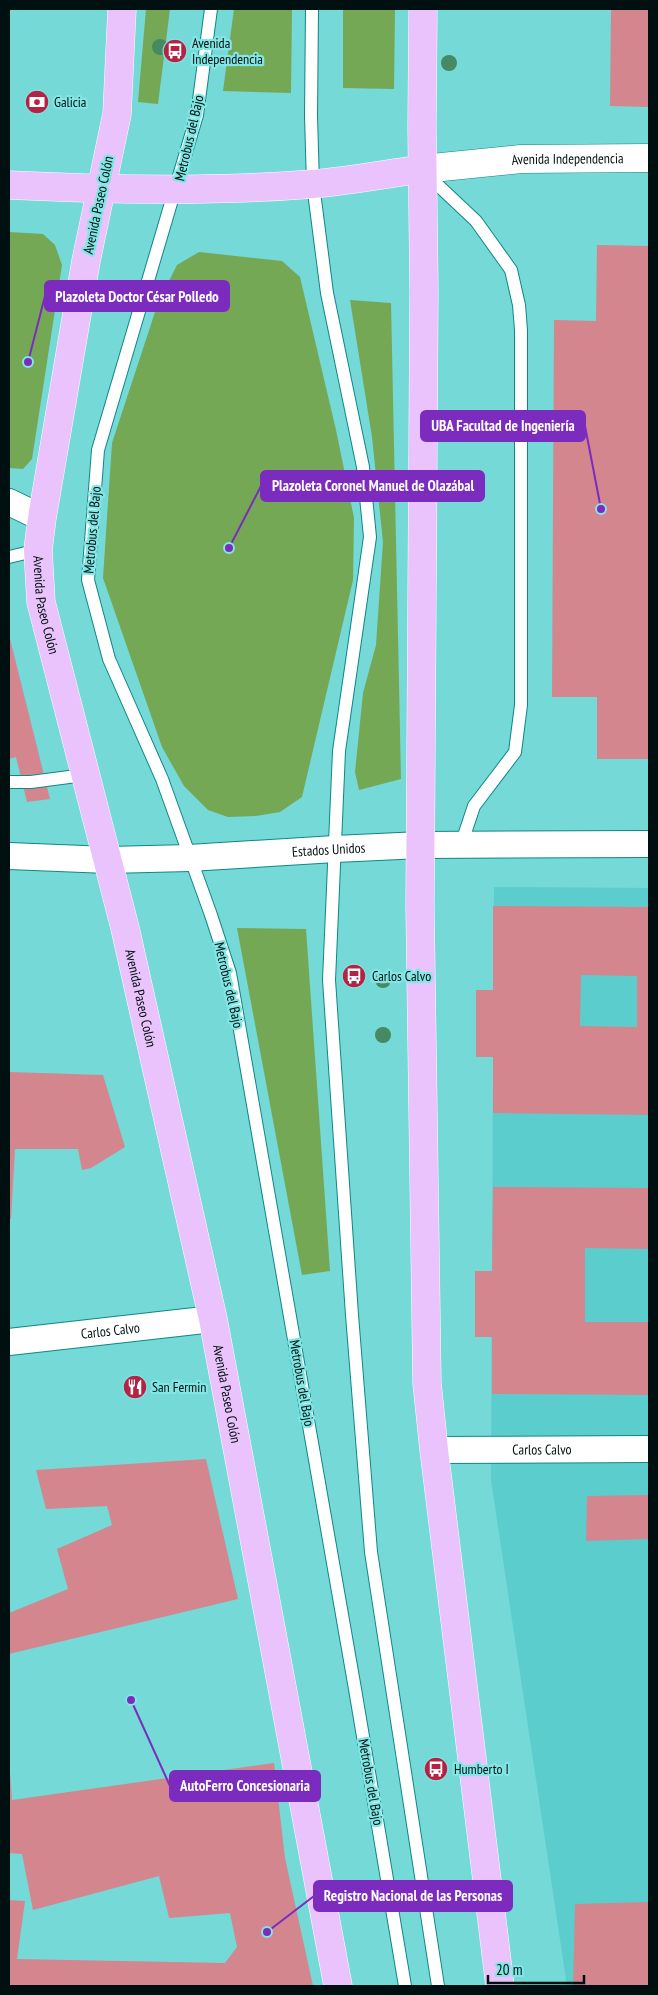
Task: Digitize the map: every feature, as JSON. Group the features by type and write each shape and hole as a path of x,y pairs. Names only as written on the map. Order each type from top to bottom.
{"main road":[{"name":"Avenida Paseo Colón","path":"122,9 117,114 86,261 42,518 38,550 41,602 84,775 108,860 213,1319 338,1986"},
{"path":"423,9 422,170 424,311 420,907 427,1383 500,1986"},
{"name":"Avenida Independencia","path":"9,185 102,190 176,190 313,184 521,159 649,158"}],"street":[{"path":"9,502 42,518"},
{"path":"9,518 42,518"},
{"name":"Estados Unidos","path":"9,856 108,860 189,858 421,845 649,844"},
{"name":"Carlos Calvo","path":"9,1342 213,1319"},
{"name":"Carlos Calvo","path":"434,1450 649,1448"}],"lane":[{"name":"Metrobus del Bajo","path":"211,9 197,115 98,450 88,580 109,659 162,779 189,858 212,915 230,973 356,1689 405,1986"},
{"path":"312,9 311,116 313,184 327,293 363,467 370,537 339,751 329,980 351,1305 372,1552 438,1986"},
{"path":"422,170 476,221 511,270 519,305 521,330 521,705 515,752 474,806 461,845"},
{"path":"9,557 38,550"},
{"path":"9,782 31,782 84,775"}],"shaded area":[{"path":"494,887 649,888 649,1986 567,1986 491,1480"}],"green space":[{"path":"146,9 170,9 158,104 138,102"},
{"path":"234,9 292,9 291,93 223,91"},
{"path":"343,9 395,9 394,89 343,88"},
{"path":"9,232 43,234 55,245 62,265 32,459 23,469 9,468"},
{"path":"199,252 282,261 300,277 336,430 354,518 353,580 302,797 280,812 256,816 228,817 208,810 184,786 162,747 103,578 112,443 158,303 177,265"},
{"path":"350,300 391,303 401,779 359,790 355,772 363,693 376,645 383,542 372,437"},
{"path":"237,928 306,929 330,1271 302,1275"}],"building":[{"path":"611,9 649,9 649,107 610,106"},
{"path":"597,245 649,246 649,759 597,759 597,697 552,697 554,320 596,321"},
{"path":"9,635 50,799 27,802 16,757 9,759"},
{"path":"493,906 649,907 649,1115 493,1113 493,1057 476,1057 476,990 493,990","holes":["581,975 637,976 637,1027 580,1026"]},
{"path":"9,1072 103,1075 125,1147 91,1168 82,1170 78,1149 15,1149 11,1219 9,1219"},
{"path":"493,1187 649,1188 649,1249 585,1248 585,1322 649,1322 649,1395 492,1394 492,1337 475,1337 475,1271 492,1271"},
{"path":"206,1459 238,1599 9,1654 9,1613 68,1589 57,1549 112,1525 107,1506 46,1509 36,1470"},
{"path":"649,1495 649,1539 586,1541 587,1496"},
{"path":"274,1763 285,1858 313,1986 9,1986 9,1900 25,1901 17,1959 225,1963 237,1947 230,1913 169,1918 159,1876 33,1910 22,1854 9,1853 9,1772 12,1800"},
{"path":"649,1902 649,1986 573,1986 575,1904"}],"place":[{"name":"Avenida Independencia","path":"175,51"},
{"name":"Galicia","path":"37,102"},
{"name":"Plazoleta Doctor César Polledo","path":"28,362"},
{"name":"UBA Facultad de Ingeniería","path":"601,509"},
{"name":"Plazoleta Coronel Manuel de Olazábal","path":"229,548"},
{"name":"Carlos Calvo","path":"354,976"},
{"name":"San Fermin","path":"135,1387"},
{"name":"AutoFerro Concesionaria","path":"131,1700"},
{"name":"Humberto I","path":"436,1769"},
{"name":"Registro Nacional de las Personas","path":"267,1932"}]}
